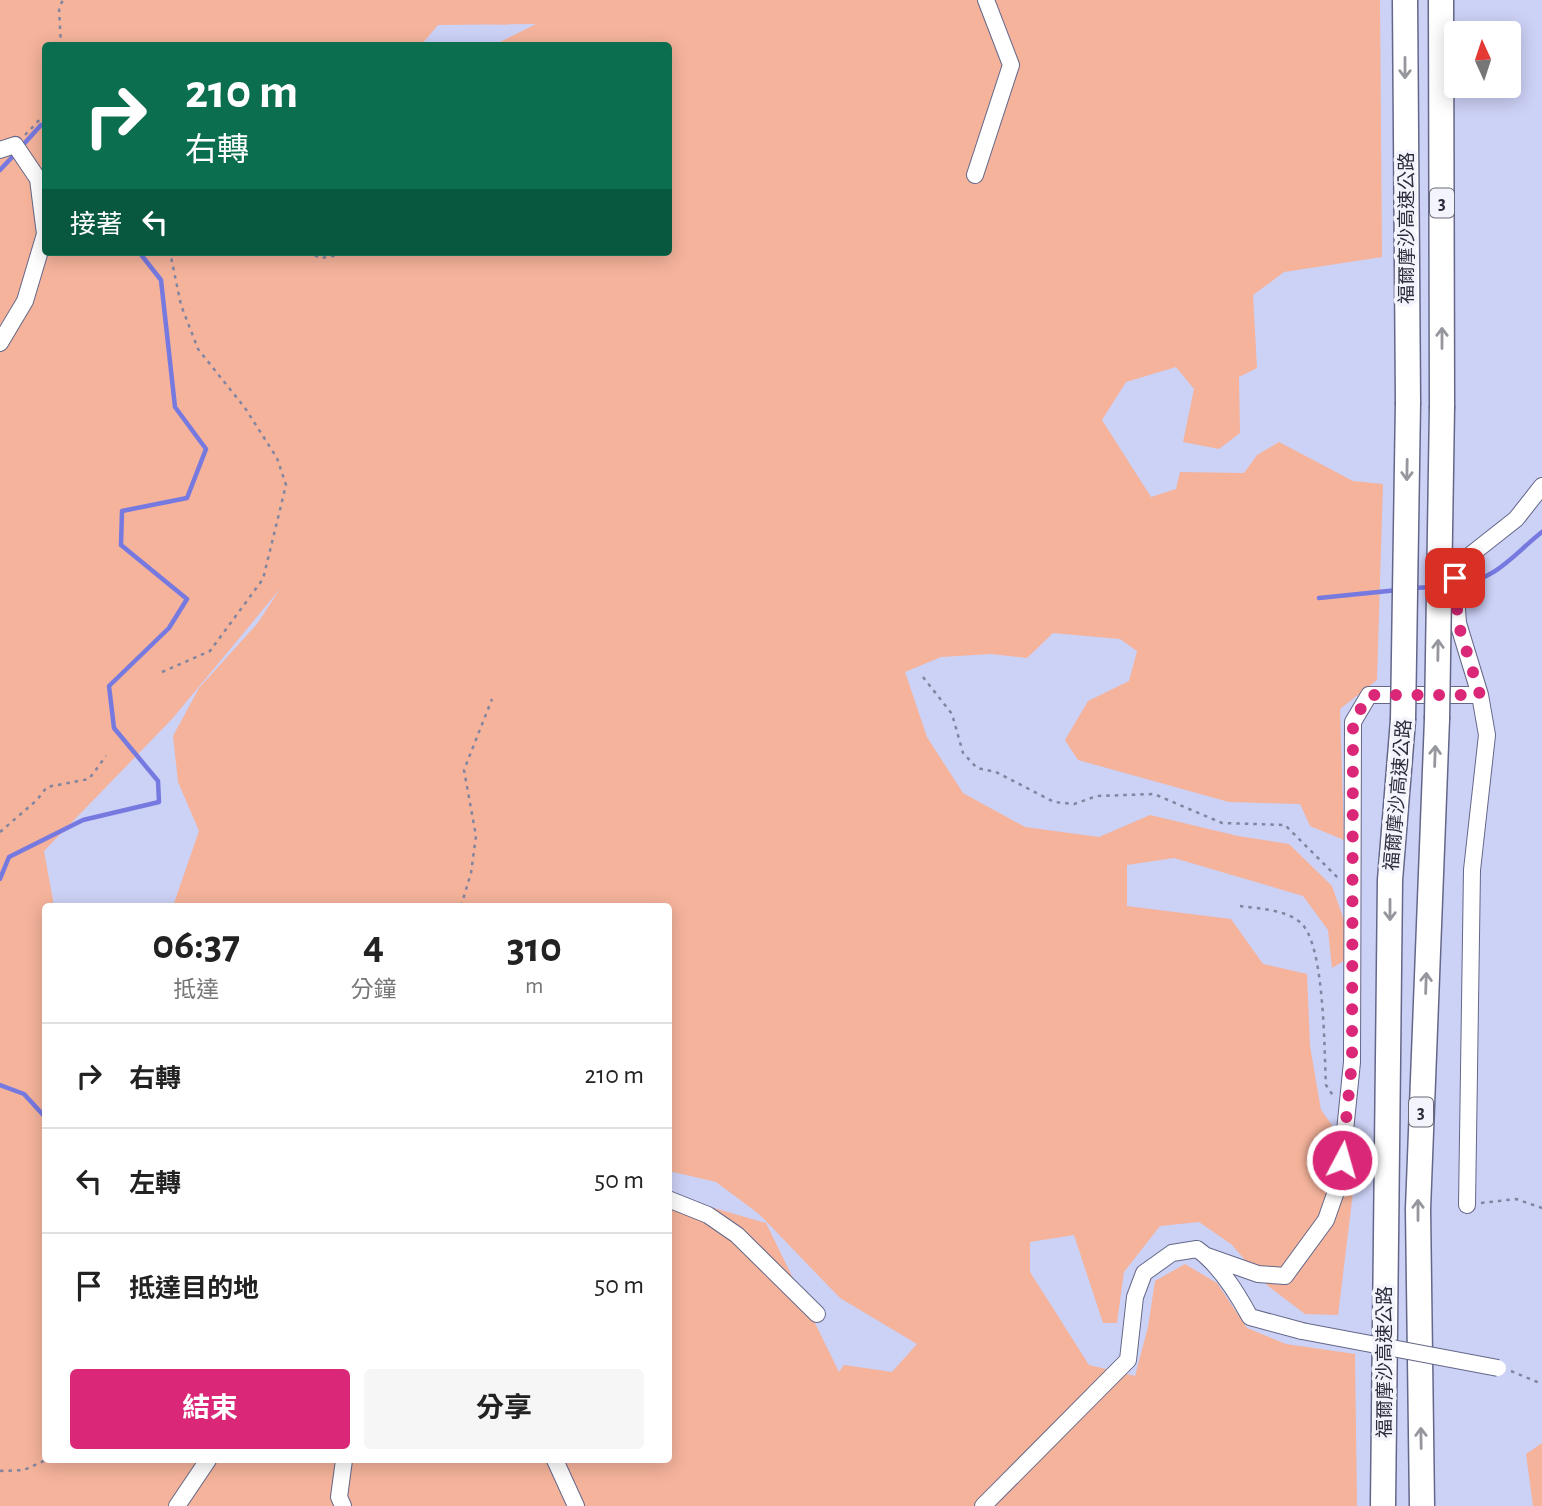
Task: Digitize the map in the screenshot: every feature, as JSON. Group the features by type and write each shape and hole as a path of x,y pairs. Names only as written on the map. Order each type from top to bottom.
{"highway":[{"name":"福爾摩沙高速公路","path":"1383,1506 1390,880 1403,720 1408,402 1405,0"},
{"name":"福爾摩沙高速公路","path":"1422,1506 1418,1209 1437,719 1442,406 1441,0"}],"lane":[{"path":"975,176 1011,65 986,0"},
{"path":"8,147 38,179 42,210"},
{"path":"0,343 25,301 42,244"},
{"path":"1466,1205 1472,870 1487,734 1480,695 1458,623 1455,578 1464,560 1516,519 1542,486"},
{"path":"983,1506 1128,1360 1135,1297 1144,1273 1172,1253 1197,1250 1258,1274 1286,1276 1326,1220 1340,1181 1352,1062 1353,722 1369,695 1480,695"},
{"path":"672,1201 708,1215 737,1235 817,1314"},
{"path":"1207,1256 1237,1294 1250,1317 1302,1331 1498,1368"},
{"path":"177,1506 206,1463"},
{"path":"341,1463 339,1497 343,1506"},
{"path":"556,1463 576,1506"}],"path":[{"path":"61,42 58,8 63,0"},
{"path":"8,147 42,117"},
{"path":"163,672 211,651 264,579 286,485 277,458 252,418 198,349 181,305 171,256"},
{"path":"923,677 952,714 963,753 977,768 996,772 1054,802 1074,804 1097,796 1154,794 1222,823 1285,825 1326,868 1354,891"},
{"path":"462,903 471,873 476,836 464,770 492,699"},
{"path":"0,832 47,787 89,779 106,756"},
{"path":"1240,906 1284,914 1303,924 1317,952 1326,1085 1347,1118"},
{"path":"1466,1205 1516,1199 1542,1208"},
{"path":"1498,1368 1542,1384"},
{"path":"0,1471 24,1470 42,1462"}],"shaded area":[{"path":"0,0 1380,0 1382,257 1284,272 1253,295 1257,368 1239,377 1240,433 1219,449 1183,442 1194,389 1176,367 1126,382 1102,420 1151,497 1176,489 1180,472 1244,473 1257,455 1279,442 1353,481 1383,484 1377,680 1340,709 1344,840 1310,826 1300,804 1229,802 1078,760 1065,740 1088,701 1129,681 1137,651 1120,639 1053,633 1027,658 991,654 941,657 905,672 927,737 963,793 1025,827 1099,837 1150,815 1238,836 1289,844 1332,886 1346,926 1344,961 1332,968 1328,930 1303,896 1174,858 1127,865 1127,906 1231,919 1263,964 1307,974 1310,1046 1321,1110 1357,1160 1338,1315 1305,1314 1268,1286 1231,1244 1199,1222 1160,1226 1124,1272 1117,1323 1103,1323 1074,1235 1030,1242 1030,1272 1089,1365 1135,1376 1148,1327 1155,1281 1185,1264 1217,1283 1247,1328 1286,1344 1355,1354 1357,1506 0,1506"},
{"path":"1542,1443 1542,1506 1533,1506 1526,1454"}],"waterway":[{"path":"22,146 42,125"},
{"path":"0,170 16,153"},
{"path":"0,879 9,857 83,820 159,802 158,781 114,728 109,686 169,628 187,599 121,545 122,511 187,498 206,449 175,407 161,280 142,256"},
{"path":"1459,584 1472,582 1494,572 1542,532"},
{"path":"1414,588 1433,587"},
{"path":"1319,598 1398,590"},
{"path":"0,1085 24,1094 42,1114"}],"route":[{"path":"1342,1160 1352,1062 1353,722 1369,695 1480,695 1458,623 1455,578"}]}
